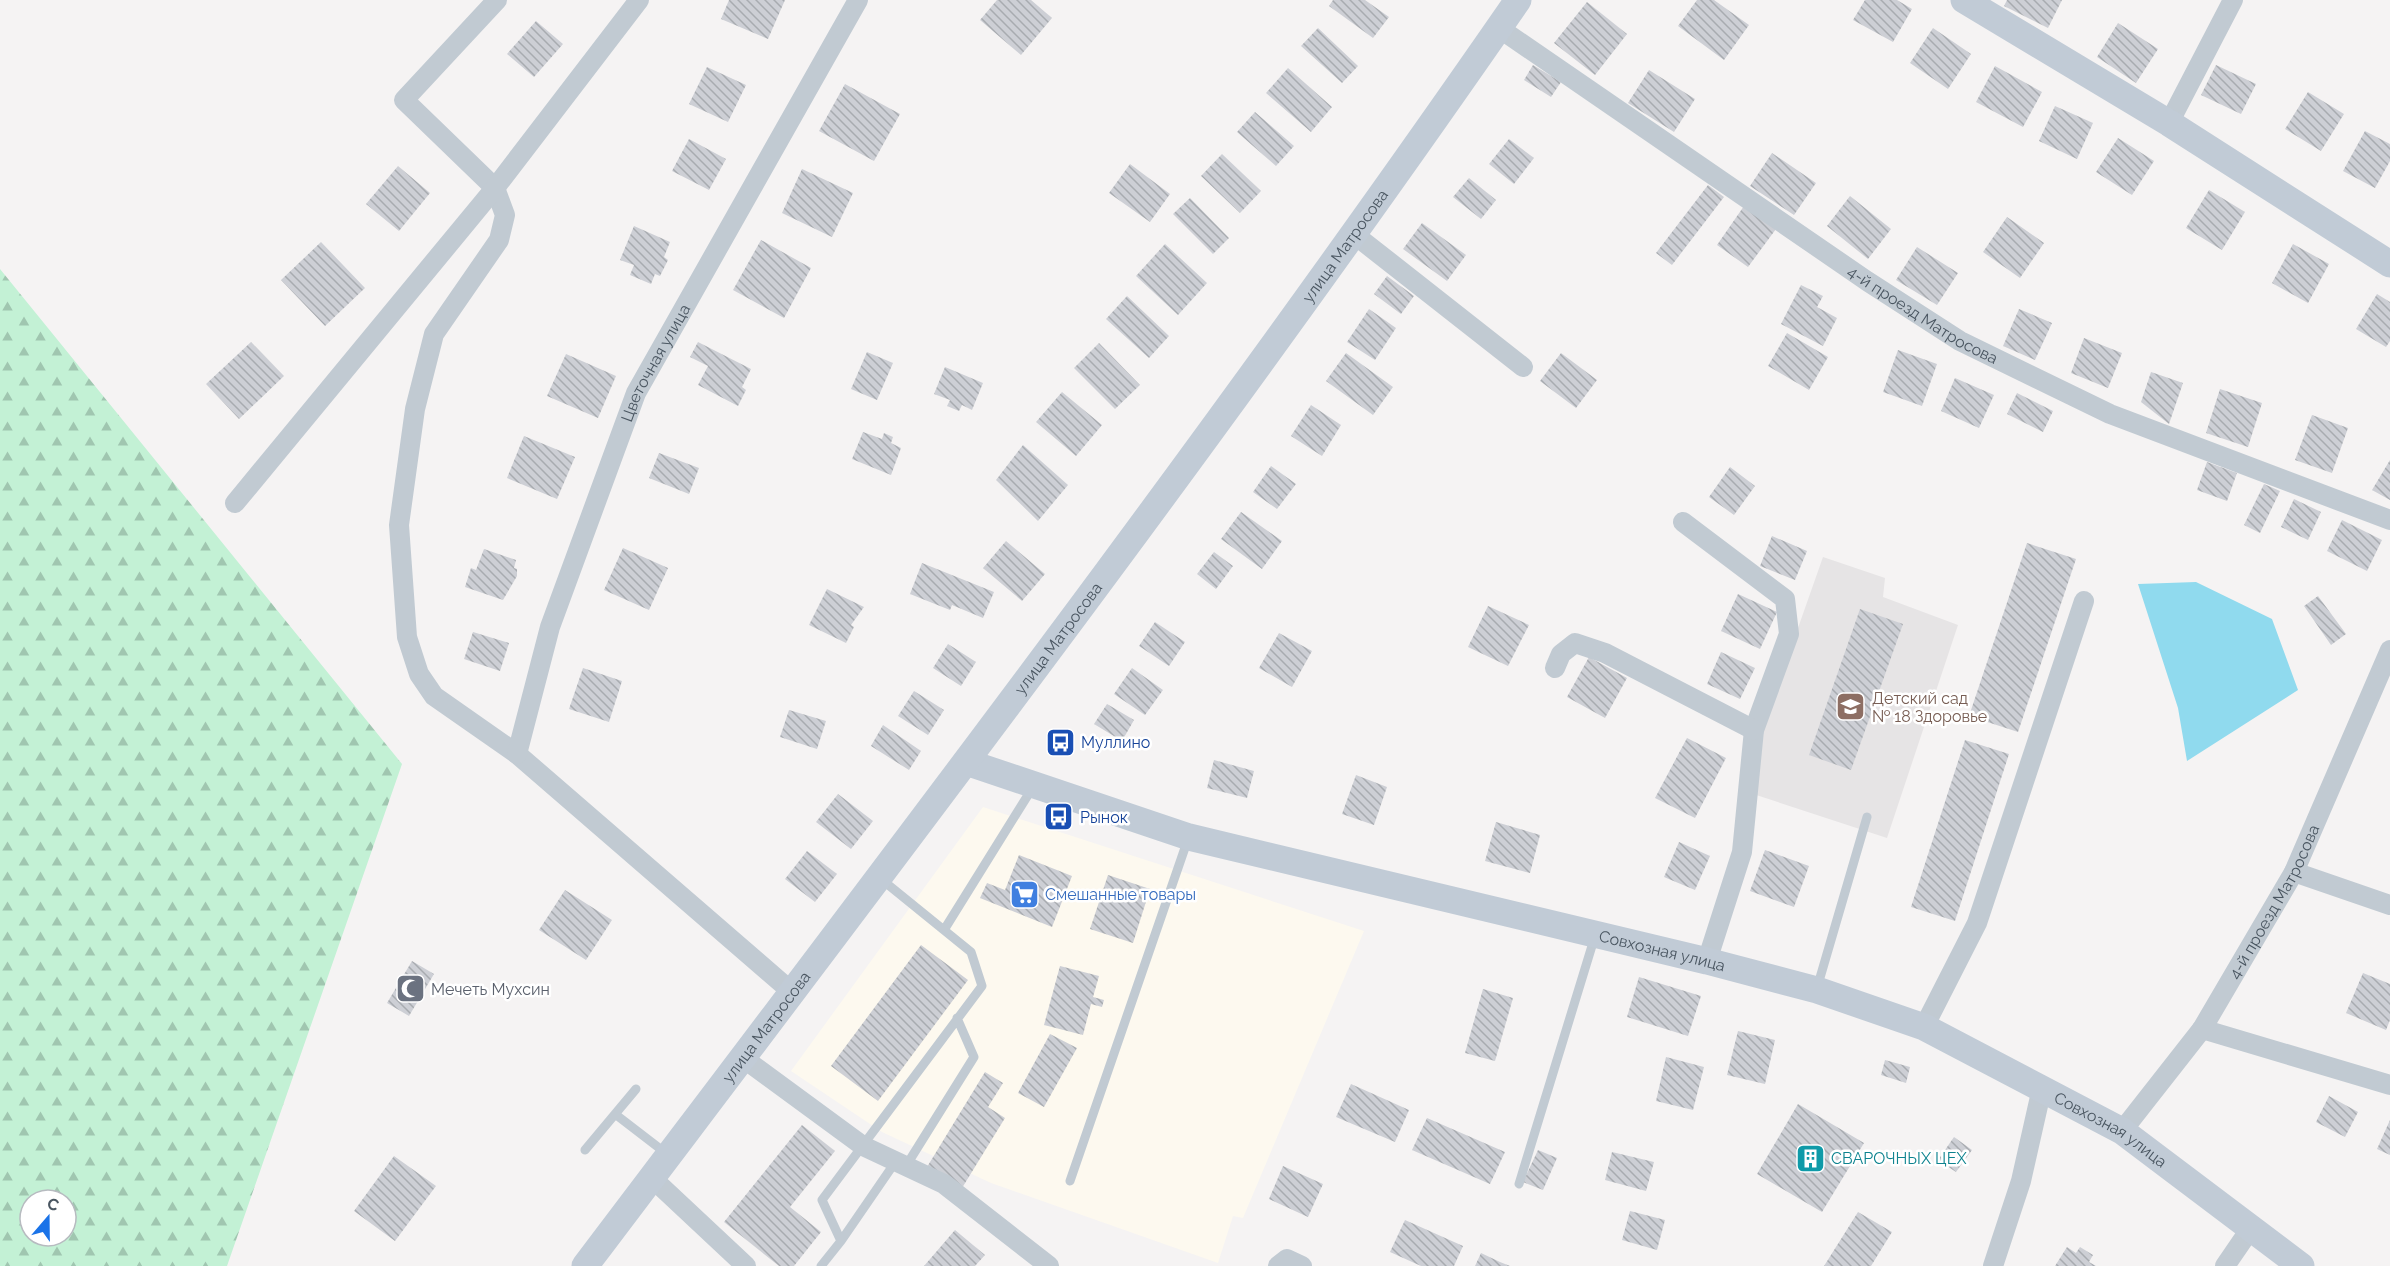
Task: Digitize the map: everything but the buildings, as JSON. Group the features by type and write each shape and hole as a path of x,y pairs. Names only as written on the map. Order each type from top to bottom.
{"street":[{"path":"497,0 404,100 495,188 505,215 499,240 434,334 415,410 399,525 407,637 419,674 434,696 517,754 792,992"},
{"path":"235,503 495,188 639,0"},
{"name":"Цветочная улица","path":"517,754 550,627 636,393 858,0"},
{"name":"улица Матросова","path":"585,1266 966,762 1355,235 1518,0"},
{"path":"1964,0 2169,123 2390,264"},
{"path":"2169,123 2233,0"},
{"name":"4-й проезд Матросова","path":"1499,28 1867,281 1960,341 2109,414 2390,520"},
{"path":"1355,235 1523,367"},
{"path":"1683,522 1785,599 1789,634 1754,730 1743,852 1707,961"},
{"path":"1924,1027 1977,924 2084,601"},
{"path":"1555,668 1561,654 1575,643 1605,653 1754,730"},
{"name":"4-й проезд Матросова","path":"2121,1131 2202,1029 2294,872 2390,650"},
{"name":"Совхозная улица","path":"966,762 1189,837 1707,961 1817,990 1924,1027 2121,1131 2301,1266"},
{"path":"2294,872 2390,905"},
{"path":"2202,1029 2390,1086"},
{"path":"743,1058 863,1146 944,1184 1049,1266"},
{"path":"1993,1266 2021,1181 2042,1088"},
{"path":"652,1178 746,1266"},
{"path":"2225,1266 2251,1228"},
{"path":"1278,1266 1287,1259 1302,1266"}],"lane":[{"path":"944,930 1034,785"},
{"path":"1817,990 1867,817"},
{"path":"1070,1181 1189,837"},
{"path":"841,1240 822,1200 982,986 971,952 879,877"},
{"path":"1519,1184 1596,935"},
{"path":"821,1266 901,1164 974,1057 957,1018"},
{"path":"585,1150 636,1089"},
{"path":"615,1114 669,1155"}],"shaded area":[{"name":"Детский сад № 18 Здоровье","path":"1823,557 1885,578 1883,597 1958,625 1887,838 1741,790"},
{"path":"983,807 1364,931 1243,1218 1233,1216 1218,1263 991,1183 882,1132 791,1071"}],"green space":[{"path":"0,269 402,764 227,1266 0,1266"}],"water":[{"path":"2196,582 2272,619 2298,690 2187,761 2178,708 2138,584"}],"place":[{"name":"Детский сад № 18 Здоровье","path":"1851,707"},
{"name":"Муллино","path":"1060,742"},
{"name":"Рынок","path":"1059,817"},
{"name":"Смешанные товары","path":"1024,894"},
{"name":"Мечеть Мухсин","path":"410,989"},
{"name":"СВАРОЧНЫХ ЦЕХ","path":"1810,1158"}]}
